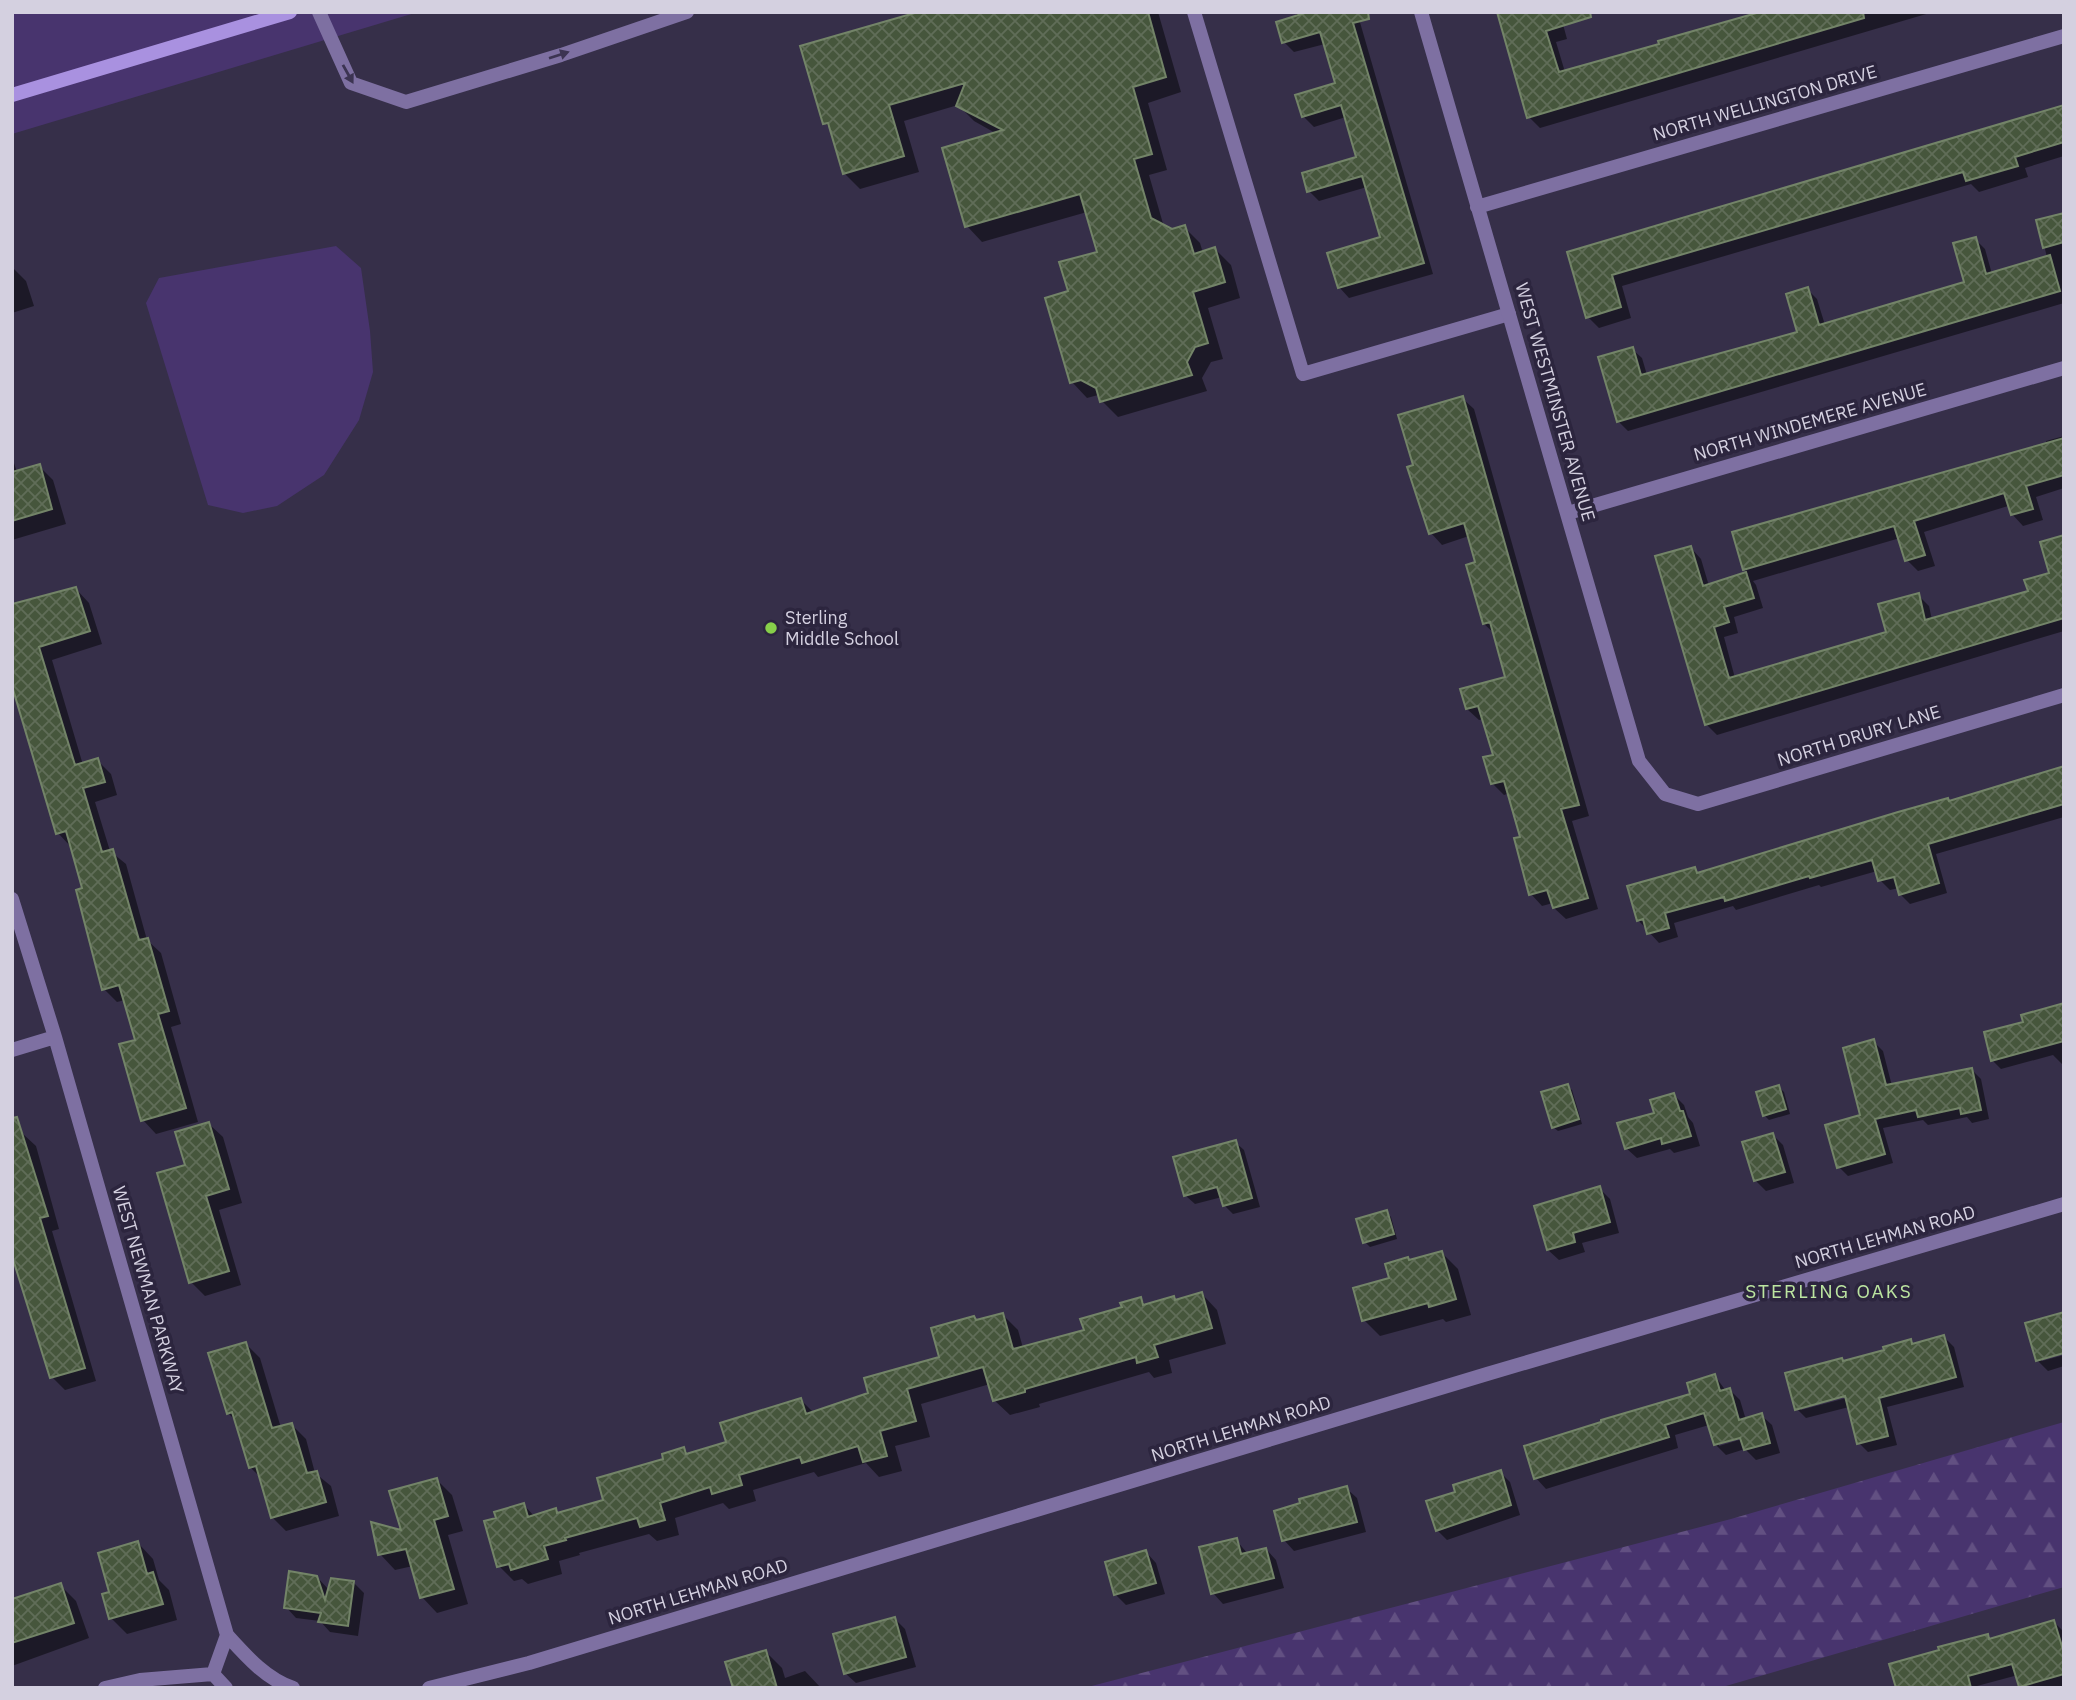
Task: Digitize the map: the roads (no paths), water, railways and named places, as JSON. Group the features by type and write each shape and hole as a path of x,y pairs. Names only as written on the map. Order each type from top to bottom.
{"main road":[{"path":"12,95 290,12"}],"street":[{"path":"319,12 351,83 406,102 561,55 687,12"},
{"path":"1194,12 1303,374 1509,314"},
{"name":"WEST WESTMINSTER AVENUE","path":"1421,12 1639,761 1665,794"},
{"name":"NORTH WELLINGTON DRIVE","path":"1477,206 2064,36"},
{"name":"NORTH WINDEMERE AVENUE","path":"1568,513 2064,368"},
{"name":"NORTH DRURY LANE","path":"1665,794 1699,804 2064,695"},
{"name":"WEST NEWMAN PARKWAY","path":"12,899 55,1037 227,1636"},
{"path":"12,1050 55,1037"},
{"name":"NORTH LEHMAN ROAD","path":"429,1688 529,1663 1487,1374 2064,1204"},
{"path":"213,1674 227,1636 250,1661 282,1684 293,1688"},
{"path":"105,1688 139,1680 213,1674"},
{"path":"213,1674 226,1688"}],"place":[{"name":"Sterling Middle School","path":"771,628"}],"district":[{"name":"STERLING OAKS","path":"1829,1291"}]}
